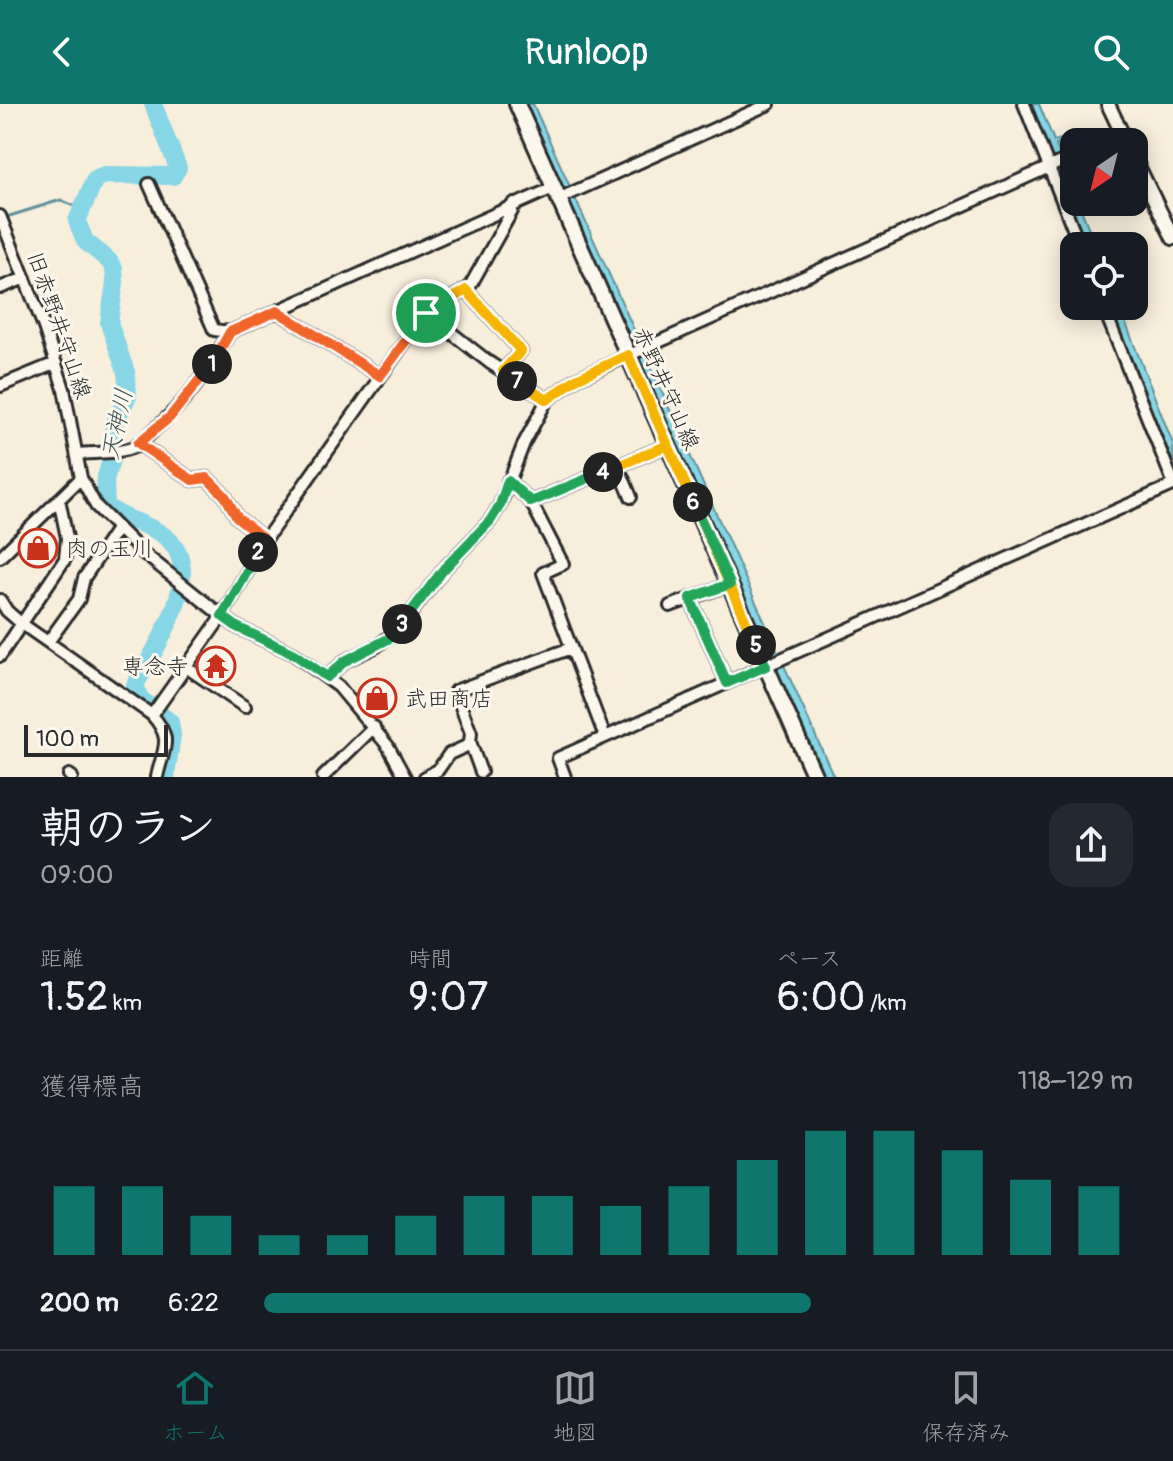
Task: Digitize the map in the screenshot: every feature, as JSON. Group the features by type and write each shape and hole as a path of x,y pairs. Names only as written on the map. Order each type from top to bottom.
{"main road":[{"name":"赤野井守山線","path":"517,104 815,777"}],"street":[{"path":"149,184 214,330 230,332 513,204 556,193 769,104"},
{"path":"1024,104 1074,232"},
{"path":"1108,104 1119,128"},
{"path":"327,677 345,661 377,646 398,630 443,570 490,521 500,505 524,443 547,400 576,379 1060,163"},
{"path":"1148,187 1173,238"},
{"path":"152,715 222,616 265,540 426,313 466,290 488,256 513,204"},
{"name":"旧赤野井守山線","path":"0,216 56,363 81,478 96,506 117,529 222,616 237,627 294,654 339,687 388,746 405,777"},
{"path":"0,288 25,278"},
{"path":"466,290 521,351 503,371"},
{"path":"277,311 380,376"},
{"path":"426,313 547,400"},
{"path":"565,777 558,758 1173,484 1109,320"},
{"path":"77,454 115,451 138,443 170,417 187,398 213,363 230,332"},
{"path":"0,386 56,363"},
{"path":"138,443 192,480 207,478 225,496 237,517 265,540"},
{"path":"531,502 668,445"},
{"path":"618,466 631,497"},
{"path":"0,557 81,478"},
{"path":"508,481 531,502 563,564 543,573 605,737"},
{"path":"0,656 65,559 67,538 59,499"},
{"path":"48,642 79,599 84,578 117,529"},
{"path":"670,606 730,584"},
{"path":"690,598 727,683"},
{"path":"0,600 22,624 152,715 165,729 167,745 157,777"},
{"path":"481,772 455,691 571,648"},
{"path":"186,667 245,707"},
{"path":"323,777 374,727"},
{"path":"425,777 438,770 449,754 471,744"}],"water":[{"path":"525,104 533,104 834,777 824,777"},
{"path":"1029,104 1039,104 1054,141 1060,140 1060,144 1056,145 1060,155 1060,184"},
{"path":"1072,216 1084,216 1090,232 1079,232"},
{"path":"1114,320 1124,320 1173,444 1173,471"}],"waterway":[{"name":"天神川","path":"153,104 178,168 173,176 104,175 95,179 77,221 85,241 114,269 109,323 126,372 128,396 114,424 112,457 105,480 106,506 164,536 180,557 182,574 172,614 135,685 140,699 170,722 172,735 166,777"},
{"path":"3,218 61,200 83,210"}],"place":[{"name":"肉の玉川","path":"38,548"},
{"name":"専念寺","path":"216,666"},
{"name":"武田商店","path":"377,698"}],"route":[{"path":"426,313 380,376 277,311 230,332 213,363 187,398 170,417 138,443 192,480 207,478 225,496 237,517 265,540 222,616 237,627 294,654 327,677 345,661 377,646 398,630 443,570 490,521 500,505 508,481 531,502 668,445 766,666 727,683 690,598 730,584 628,355 576,379 547,400 503,371 521,351 466,290 426,313"}]}
